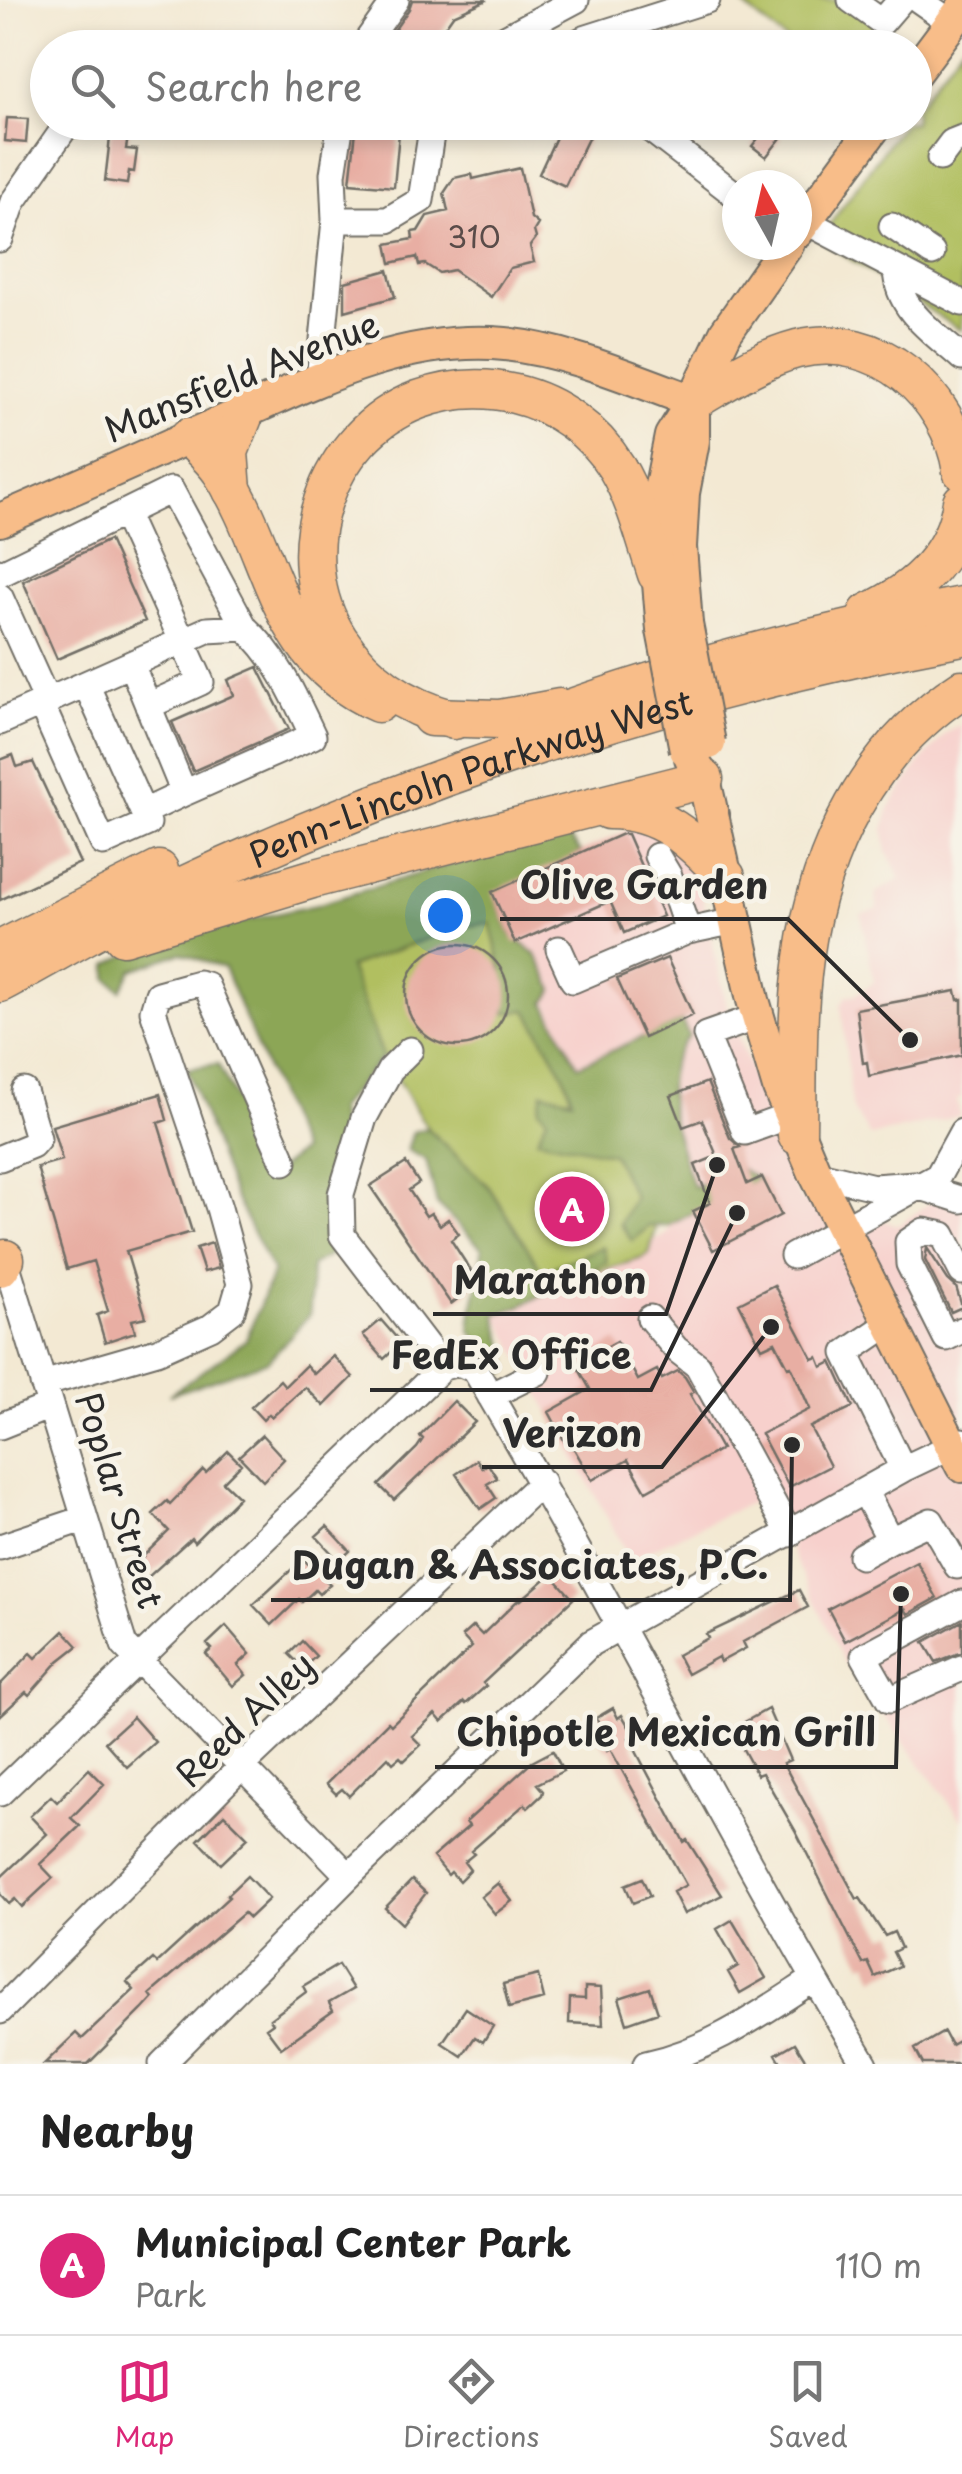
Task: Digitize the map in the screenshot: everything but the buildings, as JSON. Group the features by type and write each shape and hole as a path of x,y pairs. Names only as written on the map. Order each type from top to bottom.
{"highway":[{"path":"694,401 761,362 796,350 831,346 868,353 902,370 929,394 948,423 962,472"},
{"path":"454,720 403,701 364,670 337,638 316,578 316,526 333,474 360,438 392,413 430,396 467,389 508,392 560,412 593,438 618,470 657,574"},
{"path":"232,490 229,452 245,412"},
{"path":"189,437 215,464 232,490 288,617 319,663 350,688 378,703 454,720 513,718 596,699"},
{"path":"801,640 881,607 916,585 941,557 962,502"},
{"name":"Penn-Lincoln Parkway West","path":"0,950 154,872 290,812 596,699 801,640 962,606"},
{"name":"Penn-Lincoln Parkway West","path":"0,984 179,888 315,828 470,769 621,719 764,680 962,636"},
{"path":"793,1126 804,960 828,862 859,796 884,758 907,730 962,689"},
{"path":"580,813 700,757"},
{"path":"0,984 122,936 219,906 580,813 621,810 652,816 681,832 726,877"}],"main road":[{"path":"932,50 957,16"},
{"path":"812,211 865,140"},
{"path":"777,260 726,332 694,401 670,436 658,520 657,574 675,627 758,1018 793,1126 958,1451"},
{"name":"Mansfield Avenue","path":"0,520 318,380 406,350 452,344 500,344 567,356 694,401"},
{"path":"675,627 683,494 694,441 694,401"}],"street":[{"path":"375,30 396,0"},
{"path":"520,30 576,0"},
{"path":"612,30 707,0"},
{"path":"851,0 882,22 901,0"},
{"path":"919,0 957,16"},
{"path":"940,158 952,142 962,138"},
{"path":"0,239 13,202 56,140"},
{"path":"318,380 336,220 333,174 338,140"},
{"path":"336,220 388,220 421,200 430,140"},
{"path":"664,140 722,184"},
{"path":"892,226 932,253"},
{"path":"812,239 896,268 962,302"},
{"path":"896,268 897,288 904,304 962,358"},
{"path":"76,486 95,527"},
{"path":"0,574 171,490 245,628 258,639 282,674 313,736 144,812"},
{"path":"124,512 201,682 148,706"},
{"path":"0,597 103,842 148,822 86,684"},
{"path":"1,719 207,630 245,628"},
{"path":"130,664 184,793"},
{"path":"657,856 670,876 688,931"},
{"path":"559,949 573,980 688,931 735,921"},
{"path":"0,1426 47,1394 211,1327 232,1311 240,1284 219,1208 153,1011 158,994 198,983 206,985 284,1162"},
{"path":"758,1018 706,1035 745,1132 793,1126"},
{"path":"410,1050 390,1070 364,1118 340,1194 342,1235 443,1367"},
{"path":"0,1158 32,1145 38,1138 24,1091"},
{"path":"792,1256 926,1184 959,1148"},
{"path":"815,1173 874,1187 926,1184 962,1200"},
{"path":"962,1272 943,1235 924,1231 908,1242 906,1256 912,1273 946,1338 962,1330"},
{"name":"Poplar Street","path":"2,1256 121,1639 350,1876"},
{"path":"650,1318 676,1349 698,1366 790,1534"},
{"path":"890,1323 846,1353 903,1470"},
{"path":"0,1793 443,1367 460,1363 475,1370 542,1482 814,1979 865,2064"},
{"path":"490,1396 538,1372"},
{"path":"175,2059 350,1876 580,1652 903,1470 958,1451"},
{"name":"Reed Alley","path":"0,2011 242,1766 542,1482"},
{"path":"864,1492 890,1540"},
{"path":"0,1547 84,1519"},
{"path":"861,1556 930,1521 960,1568"},
{"path":"962,1603 864,1656 889,1700 962,1668"},
{"path":"646,2064 681,2057 758,2016 814,1979"}],"shaded area":[{"path":"962,725 962,1097 957,1099 960,1116 870,1136 852,1108 841,1005 847,996 874,982 861,914 878,909 875,893 901,879 887,852 884,830 889,808 946,733"},
{"path":"649,826 697,872 727,1007 800,1200 899,1225 935,1199 962,1201 962,1820 843,1660 792,1553 777,1490 630,1559 496,1314 666,1235 693,1188 579,1067 492,892 629,829"}],"green space":[{"path":"737,0 877,0 899,16 887,30 773,30"},
{"path":"962,45 962,331 819,239 891,140 932,140 932,85"},
{"path":"567,835 581,852 497,902 512,936 535,953 554,990 545,1003 578,1066 681,1020 689,1036 677,1053 669,1090 675,1130 693,1187 740,1169 758,1179 668,1226 649,1226 632,1241 620,1224 634,1197 613,1154 537,1139 547,1118 539,1109 543,1092 572,1099 564,1075 527,1010 506,1013 501,967 490,923 459,927 349,967 383,1056 338,1109 344,1164 332,1214 337,1251 311,1266 310,1314 268,1361 169,1395 246,1340 273,1272 233,1194 187,1069 218,1064 272,1174 301,1151 224,968 181,953 132,970 121,990 108,979 108,965 152,941 316,905 450,864"},
{"path":"490,922 527,1010 564,1075 572,1100 607,1123 639,1167 656,1228 649,1254 640,1259 537,1289 488,1186 427,1128 383,1056 348,967 459,927"},
{"path":"427,1128 489,1187 542,1271 603,1247 607,1262 496,1314 510,1369 505,1374 470,1330 482,1248 437,1204 426,1160 407,1150 413,1132"}],"place":[{"name":"Olive Garden","path":"910,1040"},
{"name":"Marathon","path":"717,1165"},
{"name":"Municipal Center Park","path":"572,1209"},
{"name":"FedEx Office","path":"737,1213"},
{"name":"Verizon","path":"771,1327"},
{"name":"Dugan & Associates, P.C.","path":"792,1445"},
{"name":"Chipotle Mexican Grill","path":"901,1594"}]}
